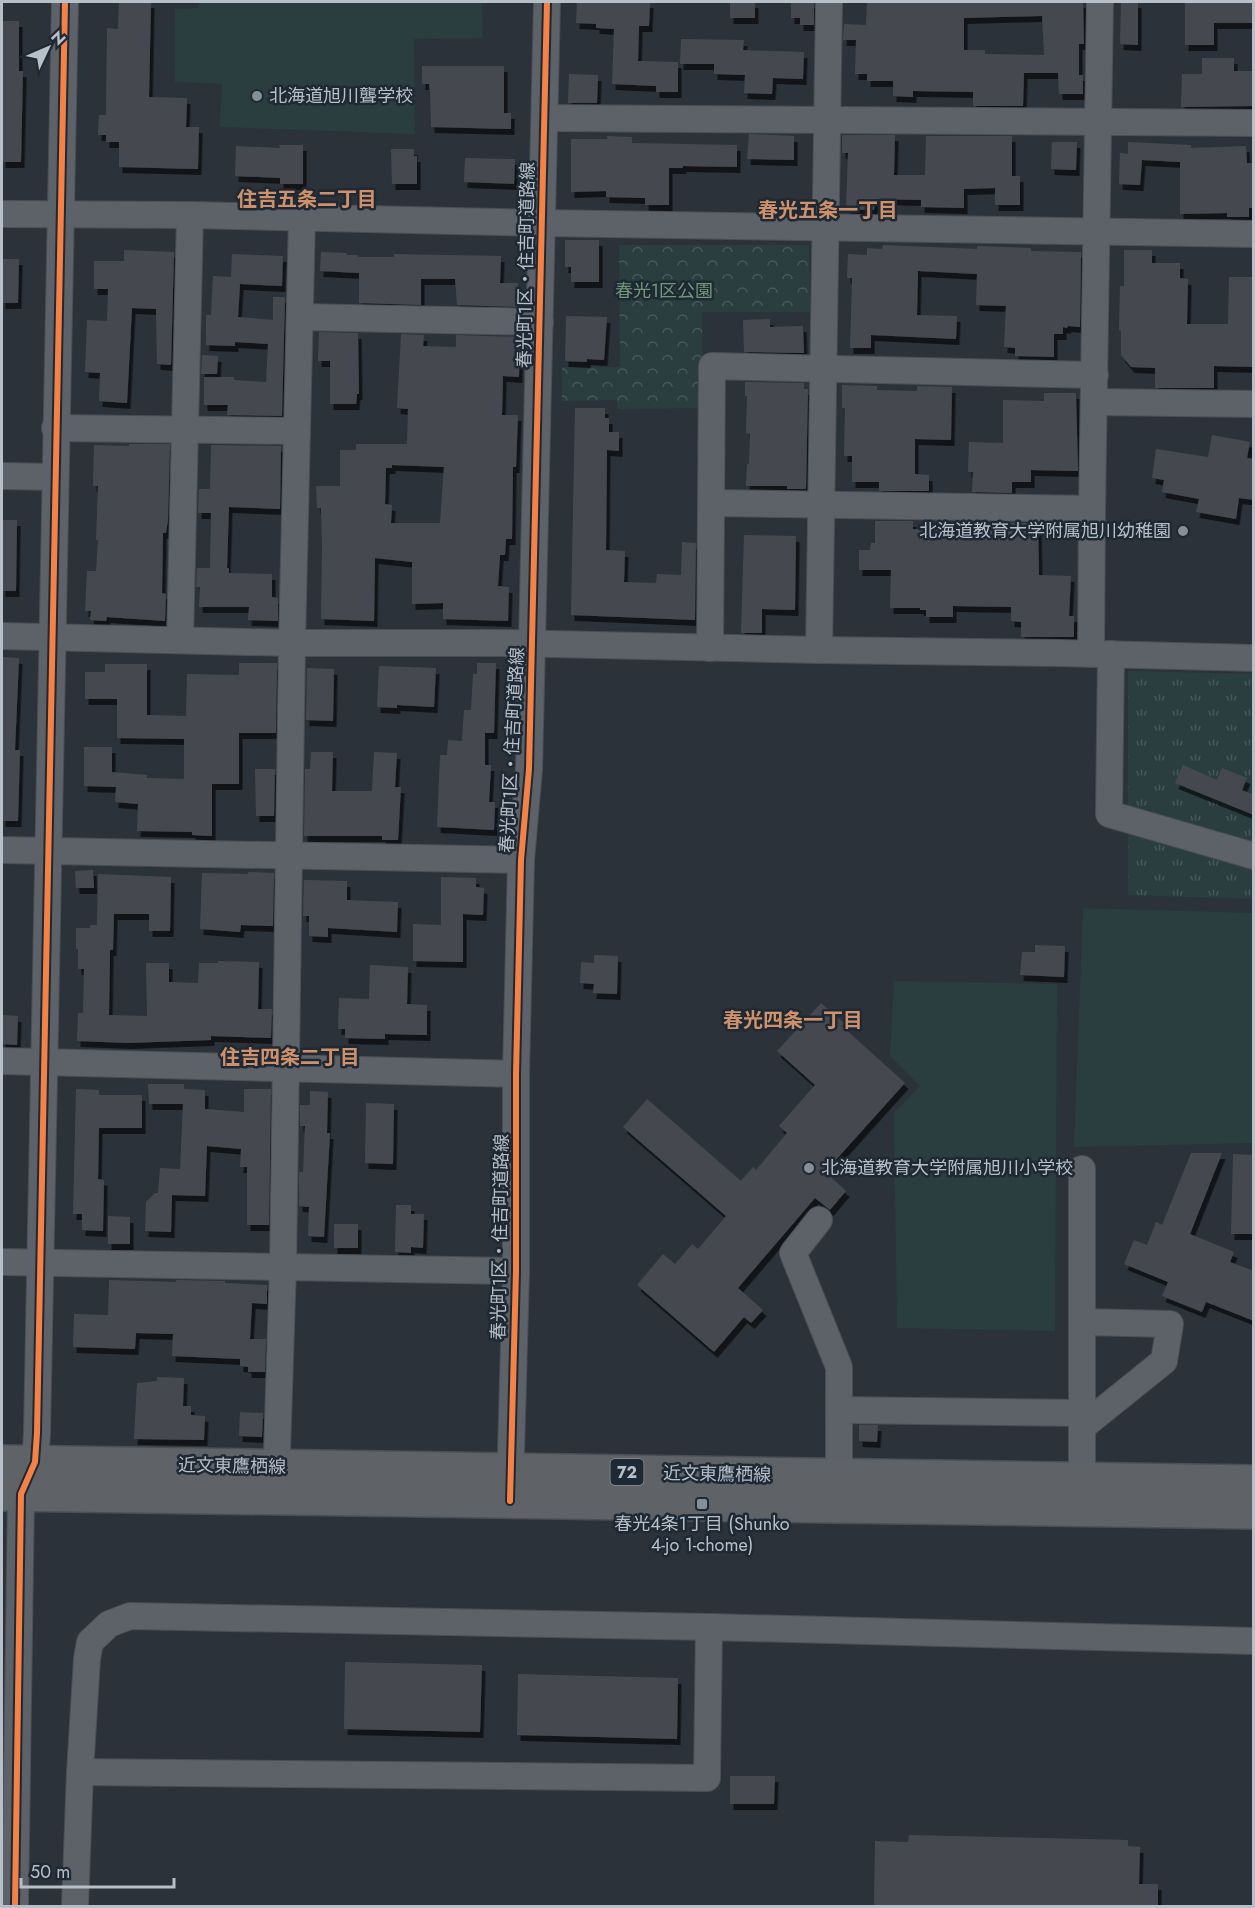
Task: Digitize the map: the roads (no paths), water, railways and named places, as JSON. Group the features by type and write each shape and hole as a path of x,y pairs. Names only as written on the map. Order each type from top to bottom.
{"main road":[{"name":"近文東鷹栖線","path":"2,1462 35,1462 276,1483"},
{"name":"近文東鷹栖線","path":"511,1485 839,1475 1254,1482"},
{"name":"近文東鷹栖線","path":"11,1494 276,1483 511,1485 1254,1512"}],"street":[{"path":"15,1906 11,1494 35,1462 65,2"},
{"name":"春光町1区・住吉町道路線","path":"511,1485 521,860 529,769 548,2"},
{"path":"819,650 829,2"},
{"path":"1100,2 1092,509 1109,814 1254,856"},
{"path":"545,118 1254,123"},
{"path":"2,214 190,215 1254,234"},
{"path":"180,640 190,215"},
{"path":"276,1483 283,1266 292,643 302,217"},
{"path":"300,317 540,322"},
{"path":"710,648 712,366 1095,375"},
{"path":"1094,402 1254,404"},
{"path":"55,428 297,431"},
{"path":"2,476 55,477"},
{"path":"712,503 1092,509"},
{"path":"2,636 292,643 532,644 1254,658"},
{"path":"2,850 521,860"},
{"path":"2,1061 516,1074"},
{"path":"1082,1169 1082,1480"},
{"path":"819,1220 793,1253 839,1367 839,1475"},
{"path":"2,1262 516,1271"},
{"path":"839,1410 1082,1420 1164,1362 1170,1324 1082,1322"},
{"path":"75,1906 80,1772 90,1642 109,1624 130,1616 710,1627 1254,1641"},
{"path":"80,1772 707,1778 710,1627"}],"place":[{"name":"北海道旭川聾学校","path":"257,96"},
{"name":"北海道教育大学附属旭川幼稚園","path":"1183,531"},
{"name":"北海道教育大学附属旭川小学校","path":"809,1168"},
{"name":"春光4条1丁目 (Shunko 4-jo 1-chome)","path":"702,1504"}],"district":[{"name":"住吉五条二丁目","path":"307,199"},
{"name":"春光五条一丁目","path":"828,210"},
{"name":"春光四条一丁目","path":"793,1020"},
{"name":"住吉四条二丁目","path":"290,1057"}],"park label":[{"name":"春光1区公園","path":"664,291"}]}
